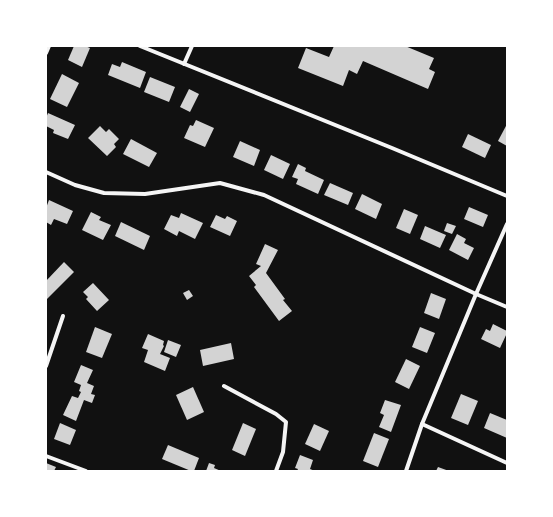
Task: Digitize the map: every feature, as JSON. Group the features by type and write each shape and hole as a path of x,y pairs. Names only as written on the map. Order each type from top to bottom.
{"street":[{"path":"46,53 49,46"},
{"path":"140,46 507,196"},
{"path":"184,64 192,46"},
{"path":"46,172 75,185 104,193 145,194 220,183 264,195 507,307"},
{"path":"406,471 422,424 507,224"},
{"path":"46,366 63,316"},
{"path":"224,386 276,414 286,422 283,452 276,471"},
{"path":"422,424 507,462"},
{"path":"46,456 86,471"}],"building":[{"path":"74,46 85,46 90,48 82,67 68,60"},
{"path":"334,46 405,46 434,58 429,69 435,72 428,89 363,61 357,74 349,70 343,86 298,68 306,48 329,57"},
{"path":"122,62 146,72 140,88 108,75 112,64 120,67"},
{"path":"62,74 79,83 67,107 50,99"},
{"path":"150,77 175,87 169,102 144,92"},
{"path":"189,89 199,94 190,112 180,107"},
{"path":"48,113 75,125 68,139 53,133 54,130 46,126 46,118"},
{"path":"196,120 214,128 205,147 184,138 190,125 193,126"},
{"path":"507,124 507,146 498,141"},
{"path":"100,126 106,132 109,129 119,139 114,144 116,147 107,156 88,138"},
{"path":"468,134 491,145 485,158 462,147"},
{"path":"131,139 157,153 149,167 123,154"},
{"path":"240,141 260,150 254,166 233,157"},
{"path":"271,155 290,164 283,179 264,170"},
{"path":"298,164 306,168 305,171 324,180 318,194 296,184 298,179 292,177"},
{"path":"330,183 353,193 348,205 324,195"},
{"path":"362,194 382,204 376,219 355,209"},
{"path":"49,200 73,211 67,224 54,219 51,225 46,222 46,208"},
{"path":"469,207 488,215 483,227 464,219"},
{"path":"404,209 418,215 410,234 396,228"},
{"path":"91,212 101,217 99,220 111,225 103,240 82,230"},
{"path":"181,213 203,223 195,239 179,231 177,236 164,229 171,215 179,218"},
{"path":"216,215 225,219 227,216 237,221 230,236 210,227"},
{"path":"121,222 150,236 144,250 115,236"},
{"path":"447,223 456,226 452,234 444,231"},
{"path":"425,226 446,235 440,248 420,239"},
{"path":"457,234 466,239 464,243 474,248 468,260 449,250"},
{"path":"265,244 278,250 266,273 285,299 283,300 292,311 279,321 254,287 256,285 249,276 261,266 256,264"},
{"path":"64,262 74,272 46,299 46,281"},
{"path":"93,283 109,300 97,311 86,299 88,297 83,292"},
{"path":"189,290 193,296 187,300 183,293"},
{"path":"431,293 446,299 439,319 424,313"},
{"path":"493,324 507,331 500,348 481,339 486,329 490,331"},
{"path":"95,327 112,334 102,358 86,352"},
{"path":"420,327 435,333 427,353 412,347"},
{"path":"148,334 164,341 164,346 160,354 170,358 165,371 144,362 148,350 142,348"},
{"path":"168,340 181,345 176,357 164,352"},
{"path":"231,343 234,359 203,366 200,350"},
{"path":"406,359 420,366 409,389 395,382"},
{"path":"81,365 93,370 87,383 94,386 91,394 95,395 92,403 84,400 76,421 63,415 72,396 78,398 81,392 79,391 81,385 74,382"},
{"path":"193,387 204,412 187,420 176,395"},
{"path":"461,394 478,401 468,425 451,418"},
{"path":"385,400 401,405 391,432 379,427 384,415 380,413"},
{"path":"490,413 507,420 507,438 484,428"},
{"path":"60,423 76,430 70,445 54,439"},
{"path":"243,423 256,429 245,456 232,450"},
{"path":"314,424 329,431 320,451 305,444"},
{"path":"374,433 389,439 378,467 363,461"},
{"path":"168,445 199,458 194,471 162,459"},
{"path":"300,455 313,460 310,469 315,471 297,471 298,469 295,468"},
{"path":"46,463 56,467 54,471 46,471"},
{"path":"209,463 215,465 214,468 221,471 206,471"},
{"path":"438,467 449,471 436,471"}]}
